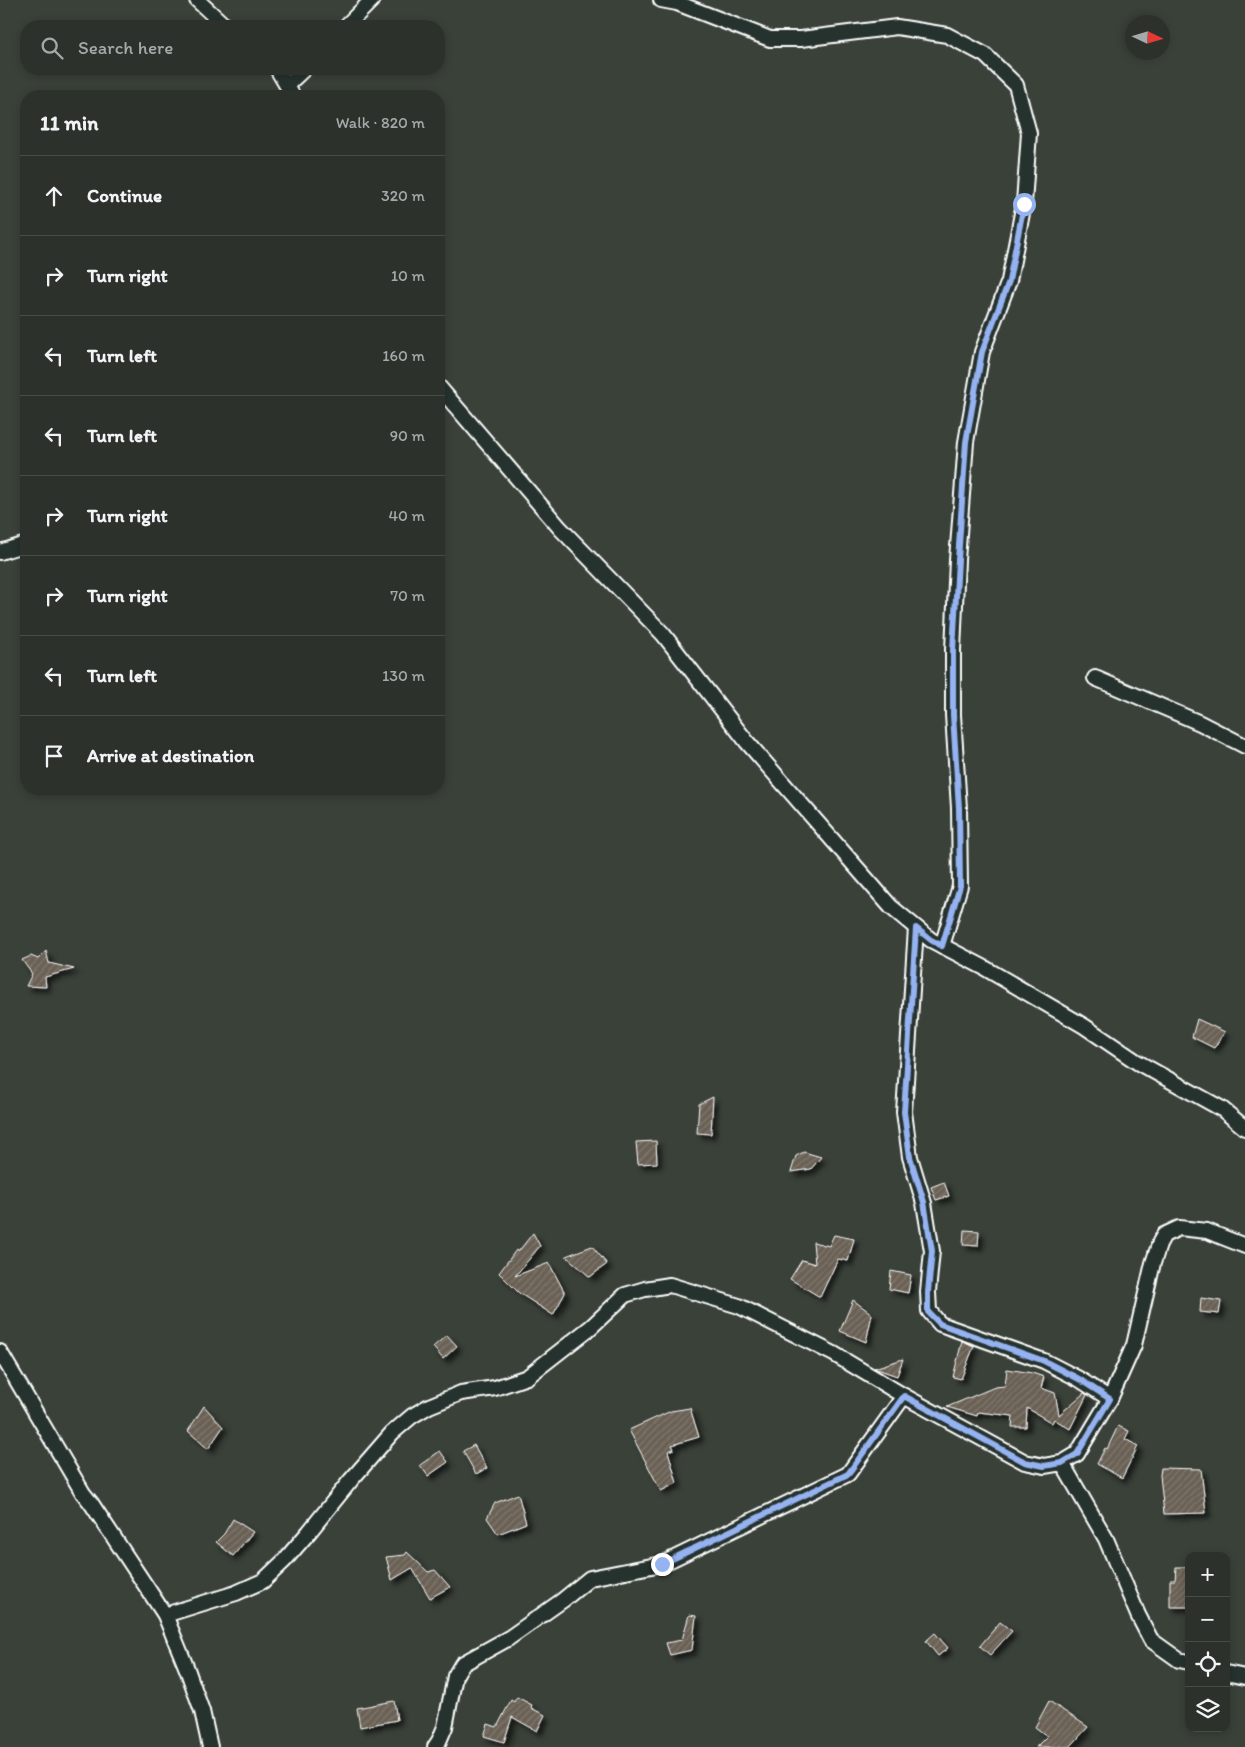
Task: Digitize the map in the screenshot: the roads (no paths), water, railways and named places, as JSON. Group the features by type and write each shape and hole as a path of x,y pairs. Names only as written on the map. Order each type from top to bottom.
{"street":[{"path":"197,0 219,20"},
{"path":"352,20 372,0"},
{"path":"661,0 677,3 770,39 801,39 896,27 947,35 985,55 1016,85 1029,133 1024,204 1009,281 982,352 966,442 953,650 953,715 959,808 960,886 942,946"},
{"path":"281,75 289,90"},
{"path":"291,90 300,75"},
{"path":"445,394 560,528 663,634 747,742 890,907 931,940 983,967 1084,1026 1137,1062 1222,1109 1245,1128"},
{"path":"0,552 20,546"},
{"path":"1096,678 1200,722 1245,746"},
{"path":"916,928 904,1112 910,1157 924,1202 932,1251 928,1312 940,1324 1044,1361 1079,1379 1110,1399"},
{"path":"164,1615 236,1593 263,1581 284,1561 392,1433 412,1416 429,1406 461,1393 496,1388 527,1377 591,1327 625,1295 644,1289 670,1285 739,1306 834,1354 904,1396 1025,1462 1044,1466 1062,1463 1077,1454 1110,1399 1134,1345 1153,1262 1164,1235 1179,1228 1207,1231 1244,1242"},
{"path":"0,1352 83,1493 164,1615 187,1669 202,1711 210,1747"},
{"path":"434,1747 445,1727 455,1676 462,1664 509,1638 590,1578 662,1564 848,1474 904,1396"},
{"path":"1062,1463 1106,1539 1138,1615 1151,1640 1179,1660 1185,1661"},
{"path":"1230,1674 1245,1677"}]}
